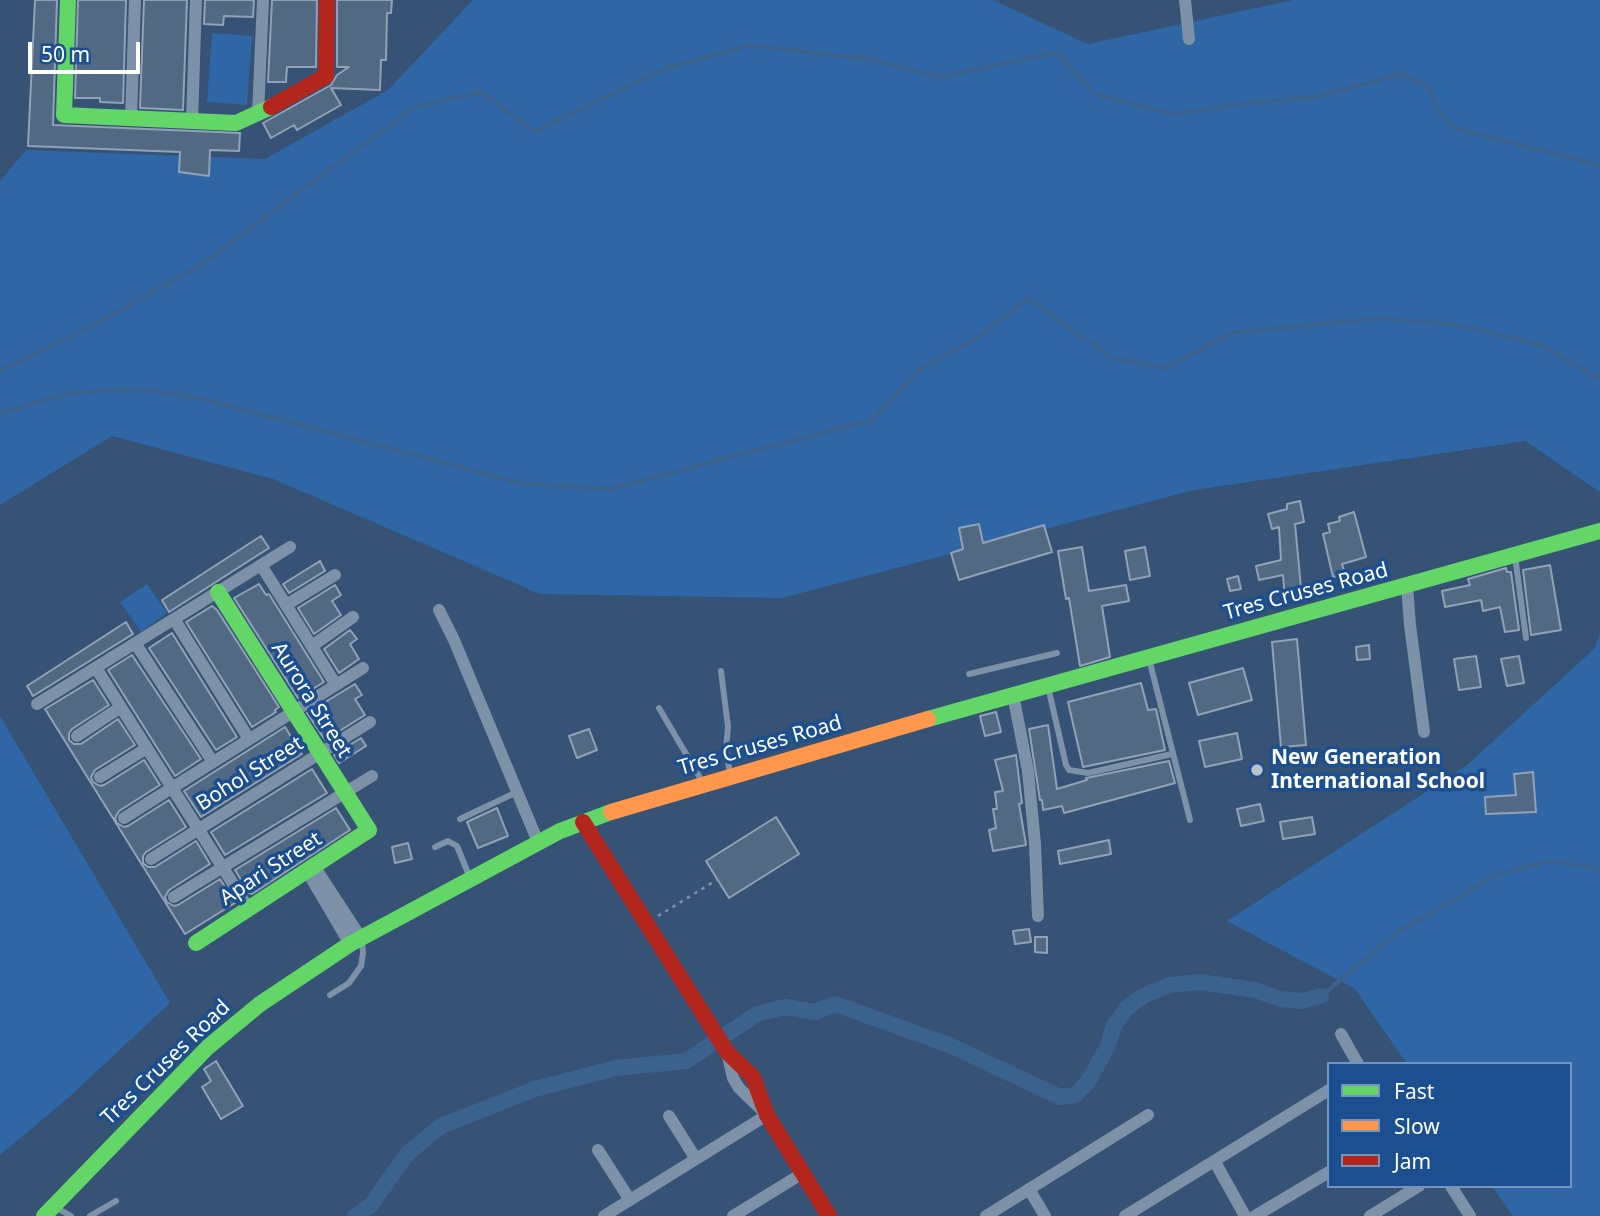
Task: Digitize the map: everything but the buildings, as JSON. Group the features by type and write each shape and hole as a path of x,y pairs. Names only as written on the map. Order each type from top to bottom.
{"main road":[{"path":"68,0 64,115 236,123 258,114 326,76 327,0"},
{"name":"Tres Cruses Road","path":"48,1211 208,1047 260,1004 356,941 538,842 583,822 628,805 1047,685 1149,659 1600,531"},
{"name":"Aurora Street","path":"218,592 369,830"},
{"path":"583,822 727,1052 752,1077 767,1115 829,1216"},
{"name":"Apari Street","path":"196,943 369,830"}],"street":[{"path":"131,118 135,0"},
{"path":"192,121 196,0"},
{"path":"258,114 263,0"},
{"path":"1185,0 1189,39"},
{"path":"37,704 290,547"},
{"path":"261,565 336,685"},
{"path":"286,606 335,575"},
{"path":"1407,586 1424,732"},
{"path":"439,610 538,842"},
{"path":"312,646 353,617"},
{"path":"174,619 249,739"},
{"path":"135,643 213,762"},
{"path":"96,668 248,909"},
{"path":"124,818 363,668"},
{"path":"1013,695 1028,771 1038,916"},
{"path":"77,736 121,708"},
{"name":"Bohol Street","path":"151,859 370,722"},
{"path":"100,776 147,748"},
{"path":"174,897 372,776"},
{"path":"310,868 356,941"},
{"path":"1341,1034 1357,1062"},
{"path":"1125,1216 1327,1091"},
{"path":"604,1216 619,1212 630,1200 767,1115"},
{"path":"986,1216 1148,1115"},
{"path":"668,1116 696,1159"},
{"path":"598,1150 630,1200"},
{"path":"1215,1162 1245,1216"},
{"path":"733,1216 803,1173"},
{"path":"1255,1216 1327,1173"},
{"path":"1370,1216 1416,1188"},
{"path":"1452,1188 1470,1216"},
{"path":"1029,1189 1045,1216"}],"lane":[{"path":"1514,554 1526,638"},
{"path":"969,674 1057,653"},
{"path":"1149,659 1190,820"},
{"path":"721,671 728,727 727,765 730,776"},
{"path":"1047,685 1069,770 1088,773 1172,754"},
{"path":"659,708 704,784"},
{"path":"460,819 517,792"},
{"path":"436,847 448,841 457,846 471,879"},
{"path":"330,995 348,984 361,965 363,953 356,941"},
{"path":"90,1216 116,1201"},
{"path":"48,1211 71,1216"}],"path":[{"path":"647,923 718,879"}],"shaded area":[{"path":"473,0 993,0 1088,44 1293,0 1600,0 1600,492 1525,441 1194,490 782,598 540,594 273,479 112,436 0,505 0,181 26,150 265,159 388,90"},
{"path":"212,33 252,36 247,105 207,102"},
{"path":"147,584 167,613 141,632 120,602"},
{"path":"1600,634 1600,1216 1513,1216 1493,1188 1572,1188 1572,1062 1406,1062 1355,989 1227,921 1466,766 1594,649"},
{"path":"0,716 170,1003 67,1099 0,1155"}],"waterway":[{"path":"0,370 72,336 196,268 416,106 482,92 534,132 664,69 750,45 873,60 940,77 1057,52 1095,94 1174,114 1315,97 1401,74 1428,87 1438,111 1455,128 1600,165"},
{"path":"0,413 69,393 139,389 203,399 521,483 609,489 872,420 919,370 985,332 1028,298 1112,358 1166,368 1232,333 1381,318 1459,325 1541,345 1600,379"},
{"path":"1321,996 1398,932 1498,874 1549,861 1600,868"},
{"path":"355,1216 371,1205 408,1153 441,1126 535,1089 616,1068 686,1061 757,1014 785,1007 815,1012 835,1004 949,1045 1060,1097 1075,1095 1087,1083 1108,1046 1114,1025 1127,1008 1143,996 1169,985 1200,982 1255,990 1280,999 1301,1001 1321,996"}],"traffic: fast":[{"path":"68,0 64,115 236,123 271,107"},
{"path":"928,719 1600,531"},
{"path":"196,943 369,830 218,592"},
{"path":"44,1216 208,1047 260,1004 350,944 560,831 611,812"}],"traffic: slow":[{"path":"611,812 928,719"}],"traffic: jam":[{"path":"271,107 326,76 327,0"},
{"path":"583,822 727,1052 753,1077 767,1115 829,1216"}],"place":[{"name":"New Generation International School","path":"1257,770"}]}
